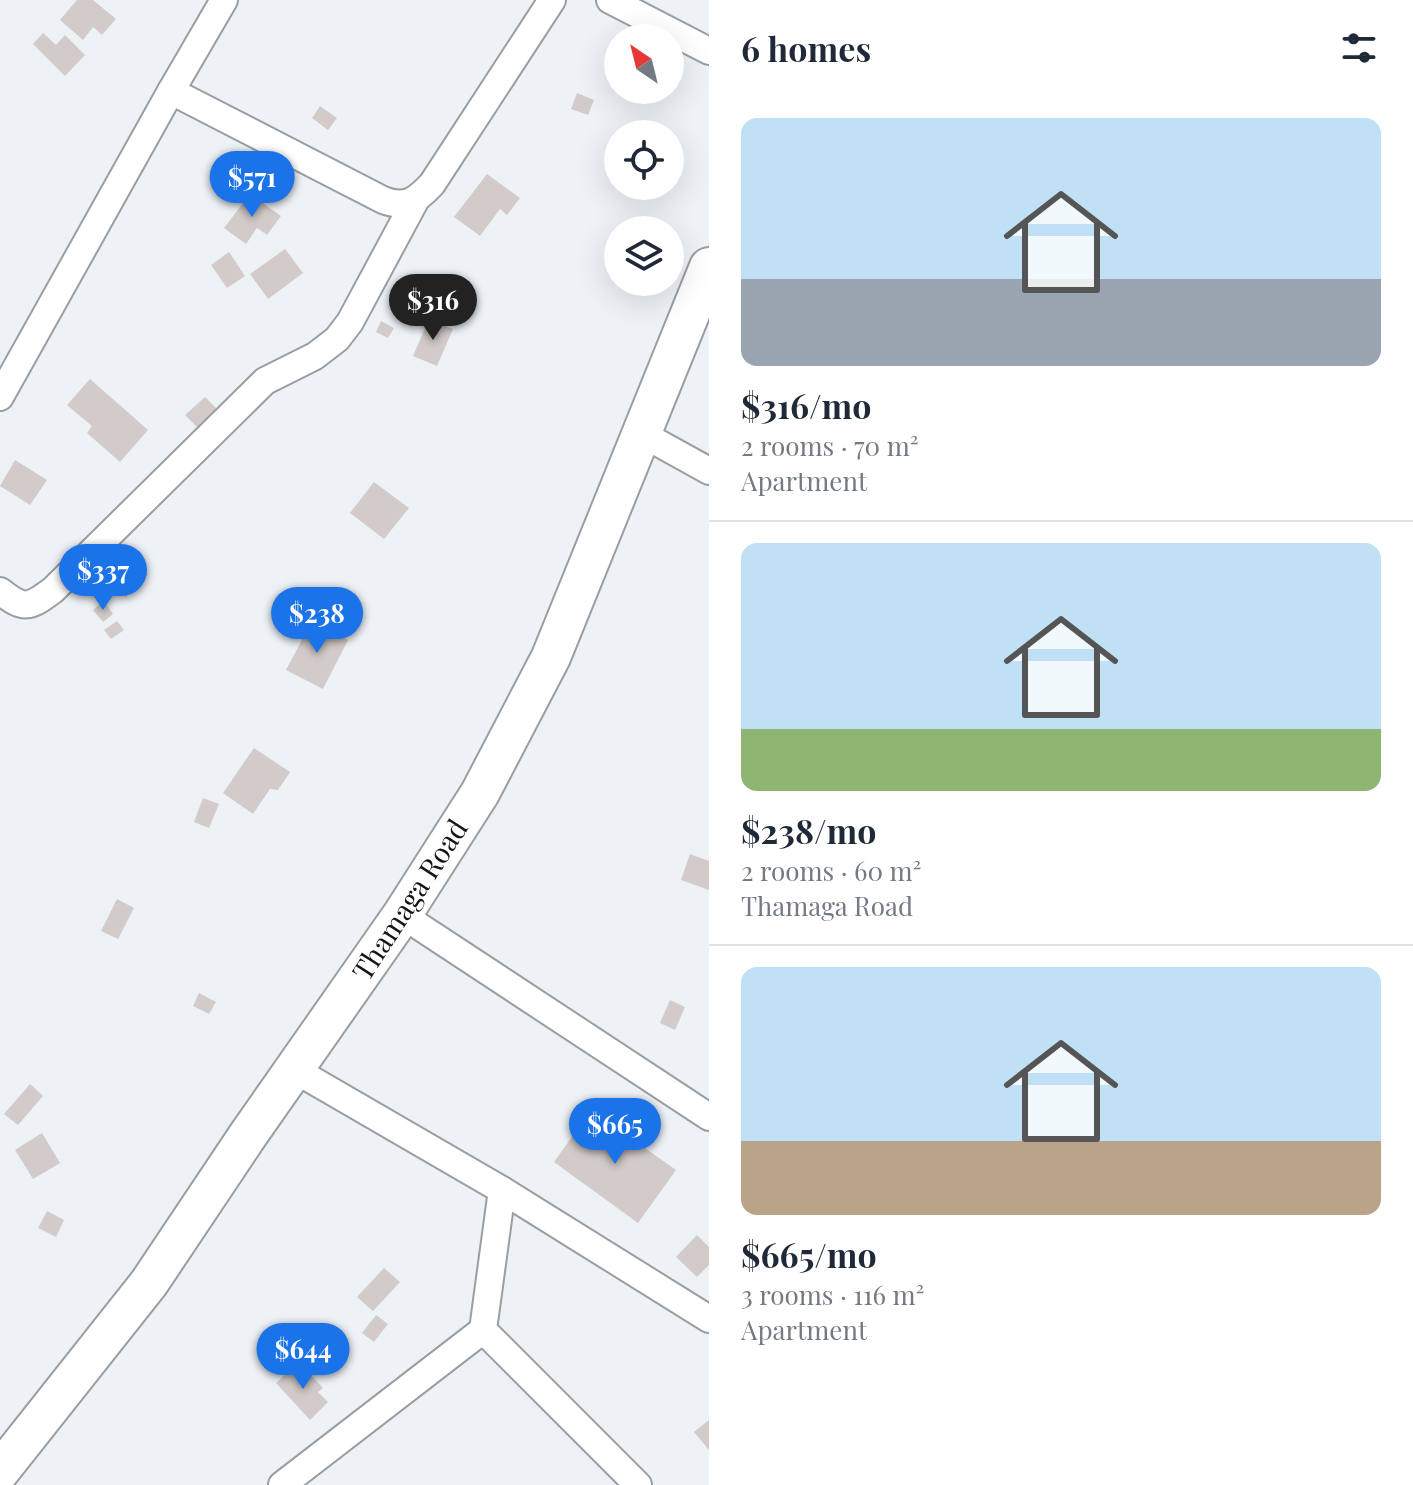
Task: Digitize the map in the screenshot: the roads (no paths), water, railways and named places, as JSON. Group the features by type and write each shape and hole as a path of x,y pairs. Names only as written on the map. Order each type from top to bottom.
{"main road":[{"name":"Thamaga Road","path":"0,1471 149,1283 402,915 480,793 551,657 705,286"}],"street":[{"path":"0,397 224,0"},
{"path":"0,591 18,605 28,605 53,590 265,381 315,356 337,339 350,322 415,201 432,184 552,0"},
{"path":"610,0 709,51"},
{"path":"171,91 383,200 396,205 415,201"},
{"path":"644,435 709,471"},
{"path":"402,915 709,1117"},
{"path":"295,1070 502,1190 709,1319"},
{"path":"282,1485 483,1330 502,1190"},
{"path":"483,1330 638,1485"}]}
